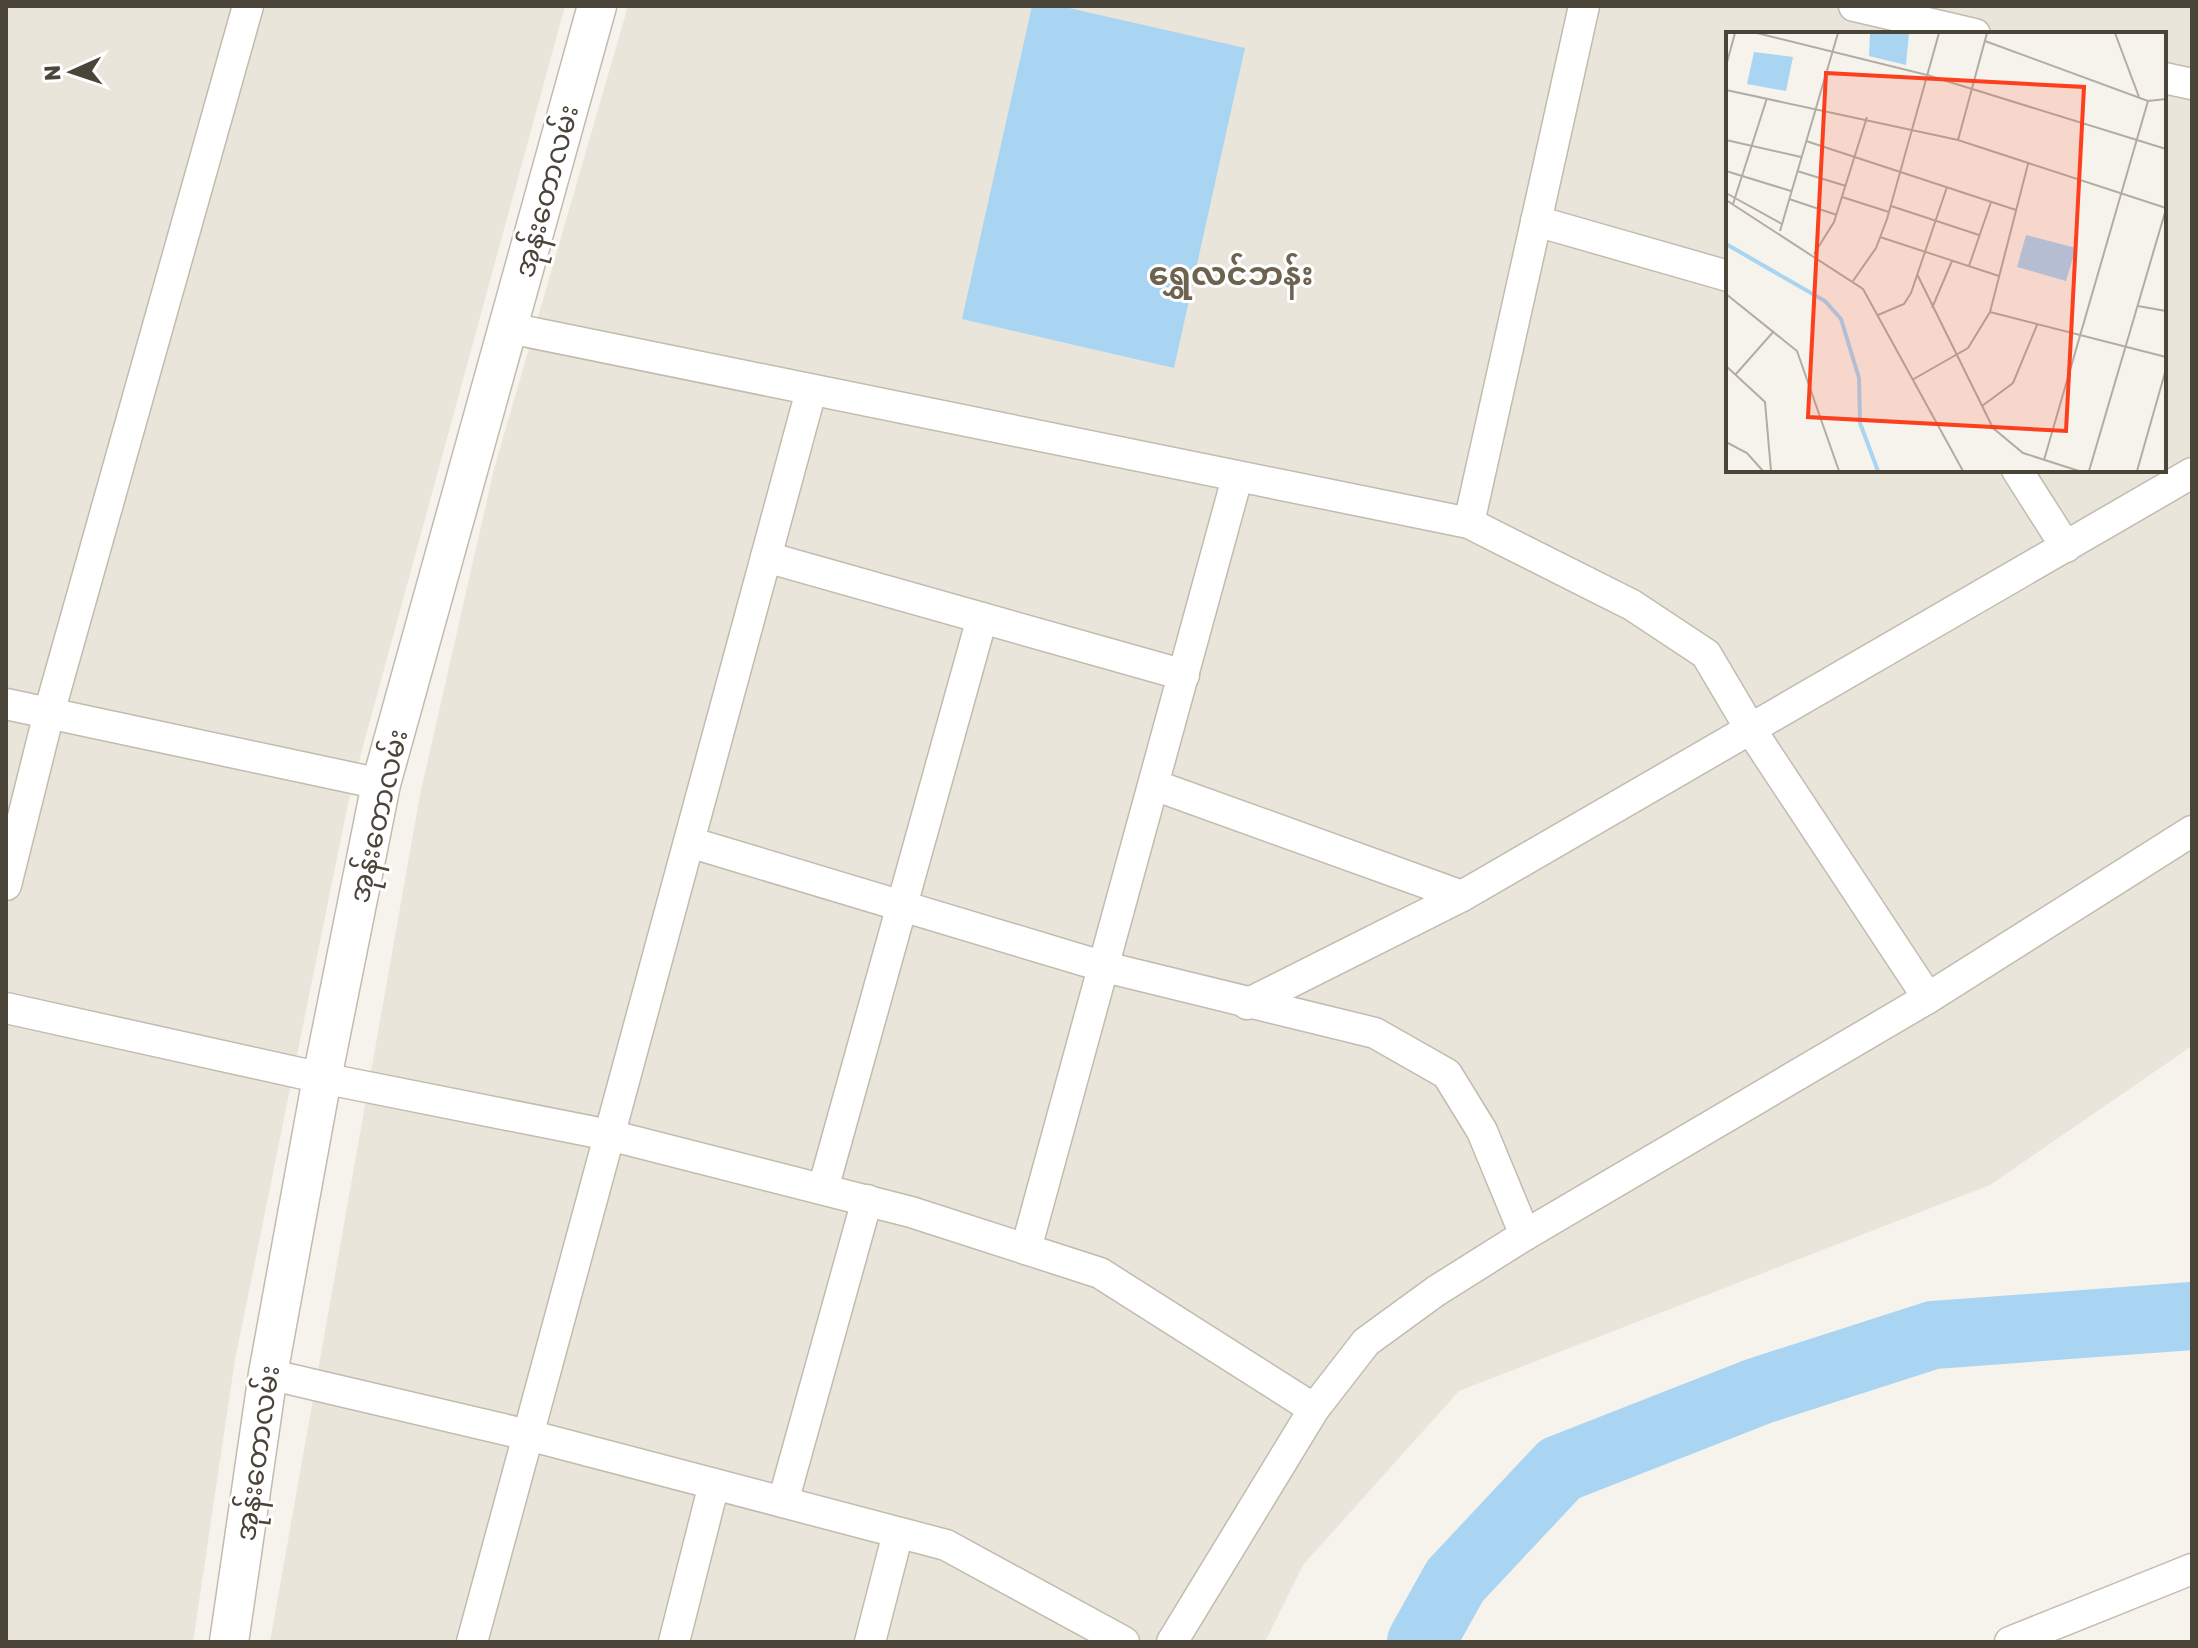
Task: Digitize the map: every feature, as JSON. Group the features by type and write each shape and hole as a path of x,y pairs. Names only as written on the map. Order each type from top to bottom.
{"street":[{"path":"6,885 49,713 248,6"},
{"name":"အုန်းတောလမ်း","path":"229,1642 268,1374 322,1078 381,784 597,6"},
{"path":"1469,523 1584,6"},
{"path":"1854,6 1966,32"},
{"path":"2166,78 2192,84"},
{"path":"1536,221 1726,275"},
{"path":"509,328 1469,523 1632,605 1706,654 1751,730 1928,998"},
{"path":"472,1642 811,391"},
{"path":"2018,472 2066,547"},
{"path":"1247,1004 1462,896 2192,473"},
{"path":"1026,1249 1237,478"},
{"path":"766,557 1184,675"},
{"path":"823,1189 982,618"},
{"path":"6,704 381,784"},
{"path":"1154,785 1462,896"},
{"path":"1172,1642 1314,1409 1366,1342 1436,1291 1525,1235 1928,998 2192,831"},
{"path":"689,842 1105,967 1375,1033 1447,1074 1482,1131 1525,1235"},
{"path":"6,1008 322,1078 609,1135 867,1200 1100,1273 1314,1409"},
{"path":"783,1502 867,1200"},
{"path":"268,1374 528,1435 946,1545 1124,1642"},
{"path":"674,1642 714,1484"},
{"path":"870,1642 898,1533"},
{"path":"2010,1642 2192,1569"}],"shaded area":[{"path":"6,6 565,6 350,794 235,1360 193,1642 6,1642"},
{"path":"628,6 2192,6 2192,1046 1990,1185 1459,1391 1303,1565 1265,1642 270,1642 420,795 494,469"}],"water":[{"path":"1032,6 1060,6 1245,48 1174,368 962,319"}],"waterway":[{"path":"1421,1642 1455,1581 1560,1469 1759,1391 1933,1335 2192,1316"}],"district":[{"name":"ရွှေလင်ဘန်း","path":"1231,274"}]}
